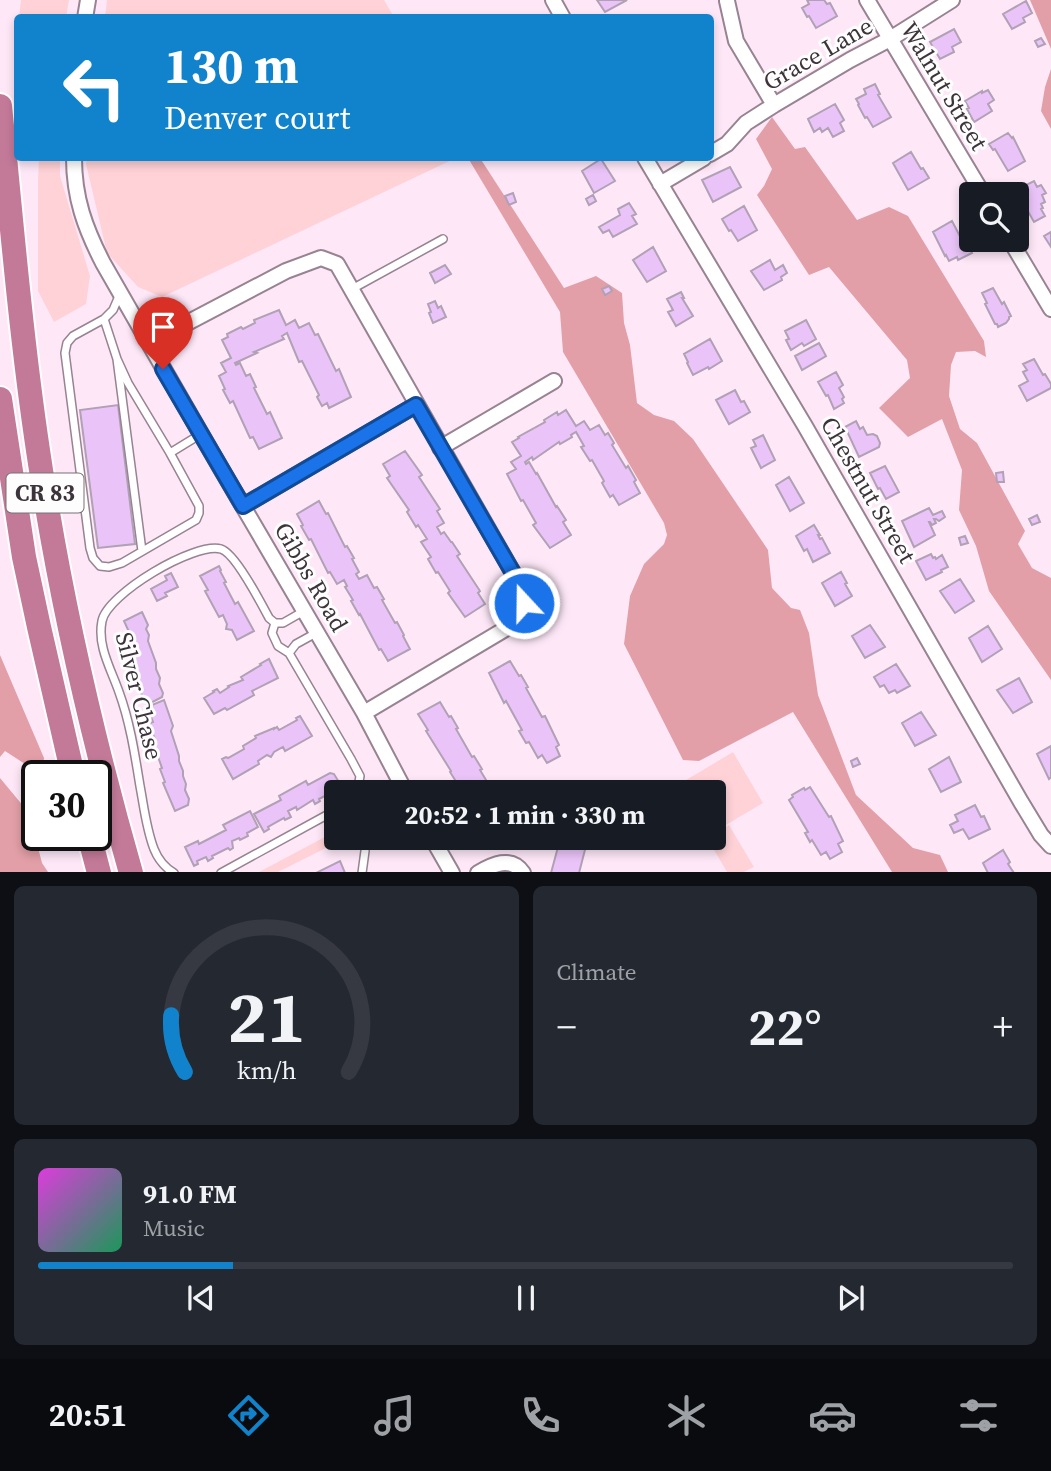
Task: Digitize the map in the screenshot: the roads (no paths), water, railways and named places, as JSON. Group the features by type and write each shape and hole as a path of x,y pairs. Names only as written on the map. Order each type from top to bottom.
{"highway":[{"name":"CR 83","path":"0,106 23,330 50,528 88,712 131,872"},
{"name":"CR 83","path":"0,399 24,556 69,760"},
{"path":"94,851 100,872"}],"street":[{"name":"Walnut Street","path":"867,0 976,182"},
{"name":"Grace Lane","path":"714,152 727,144 746,123 774,105 952,0"},
{"path":"727,1 736,41 774,105"},
{"name":"Gibbs Road","path":"74,161 80,210 90,237 364,713 399,780"},
{"name":"Chestnut Street","path":"647,161 805,426 1021,802 1051,846"},
{"path":"660,184 699,161"},
{"path":"1017,252 1051,309"},
{"path":"149,343 286,271 321,258 337,264 520,585 524,597 518,619 512,625 364,713"},
{"path":"440,448 554,381"},
{"path":"243,506 416,405"},
{"path":"439,850 451,872"},
{"path":"480,872 498,863 510,863 520,867 522,872"}],"lane":[{"path":"351,289 443,239"},
{"path":"104,318 128,383 199,506 196,520 122,563 109,567 100,566 93,558 90,548 65,353 67,343 73,336 113,310 120,293"},
{"path":"117,359 142,551"},
{"path":"170,453 201,434"},
{"name":"Silver Chase","path":"172,872 165,867 155,852 148,830 128,723 100,639 102,617 139,580 179,558 202,550 221,549 233,556 275,623 272,633 278,646 289,653"},
{"path":"275,623 282,623 304,611"},
{"path":"316,633 296,644 289,653 352,759 360,780"},
{"path":"222,872 324,817"},
{"path":"362,872 365,851"}]}
